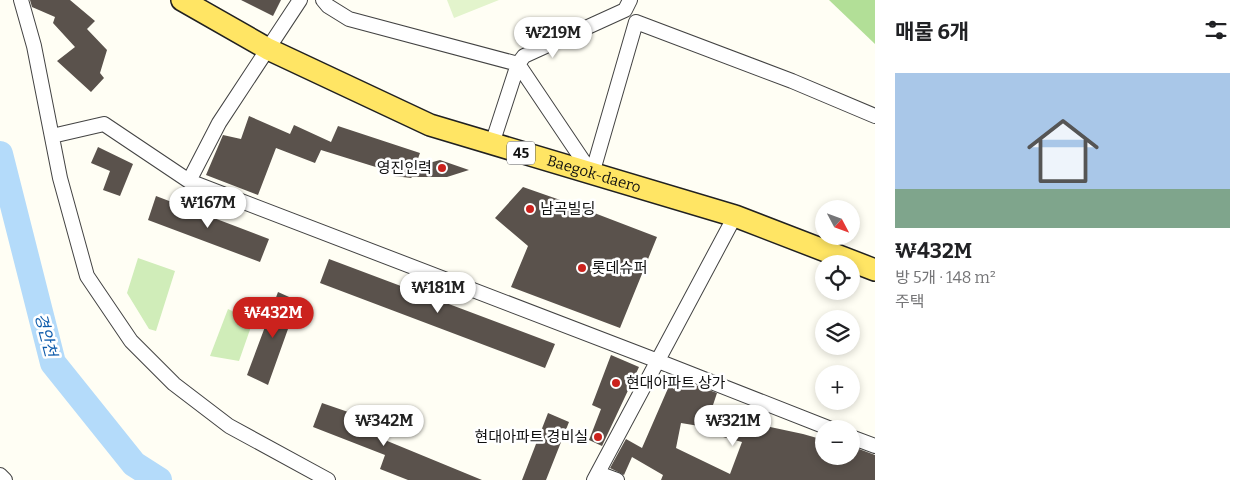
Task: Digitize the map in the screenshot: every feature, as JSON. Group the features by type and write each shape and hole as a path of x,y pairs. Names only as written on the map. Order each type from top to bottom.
{"main road":[{"name":"Baegok-daero","path":"182,0 268,49 430,126 735,216 875,270"}],"street":[{"path":"21,0 34,46 60,178 87,276 131,341 174,384 229,426 328,480"},
{"path":"189,181 218,123 300,0"},
{"path":"323,0 328,6 349,18 518,64 592,174"},
{"path":"492,144 518,64 524,56 626,10 630,0"},
{"path":"592,174 636,22 875,116"},
{"path":"52,136 104,124 189,181 658,360 815,422"},
{"path":"616,480 596,476 735,216"},
{"path":"860,440 875,446"},
{"path":"0,475 5,480"}],"green space":[{"path":"447,0 499,0 454,18"},
{"path":"829,0 875,0 875,44"},
{"path":"138,258 175,271 156,331 149,329 127,293"},
{"path":"228,309 253,321 239,361 210,356"}],"building":[{"path":"30,0 70,0 95,21 87,29 107,50 100,73 104,78 91,92 57,61 75,47 53,23 55,17 32,7"},
{"path":"241,0 281,0 273,16"},
{"path":"249,116 290,134 294,125 331,142 338,126 420,153 415,167 440,160 469,170 447,177 411,178 394,176 395,173 321,150 315,163 276,148 258,195 206,175 223,135 241,139"},
{"path":"98,147 133,164 120,196 103,190 110,171 91,163"},
{"name":"롯데슈퍼","path":"523,187 657,237 620,328 511,287 528,246 495,218"},
{"path":"156,196 269,239 260,262 148,220"},
{"path":"329,259 555,344 545,368 320,283"},
{"path":"278,292 298,301 268,385 247,375"},
{"name":"현대아파트 상가","path":"611,355 639,367 602,446 589,440 601,409 592,405"},
{"path":"682,380 717,393 710,414 815,437 815,465 860,465 860,449 875,455 875,480 661,480 663,475 632,457 624,475 610,468 626,439 642,448 669,386 674,389","holes":["681,423 705,427 704,432 742,442 730,474 676,448"]},
{"path":"322,403 386,425 380,438 482,480 408,480 380,469 385,455 313,427"},
{"path":"548,413 569,422 546,480 522,480"}],"waterway":[{"name":"경안천","path":"0,154 53,363 134,464 159,480"}],"place":[{"name":"영진인력","path":"442,168"},
{"name":"남곡빌딩","path":"530,209"},
{"name":"롯데슈퍼","path":"582,268"},
{"name":"현대아파트 상가","path":"616,383"},
{"name":"현대아파트 경비실","path":"598,437"}]}
